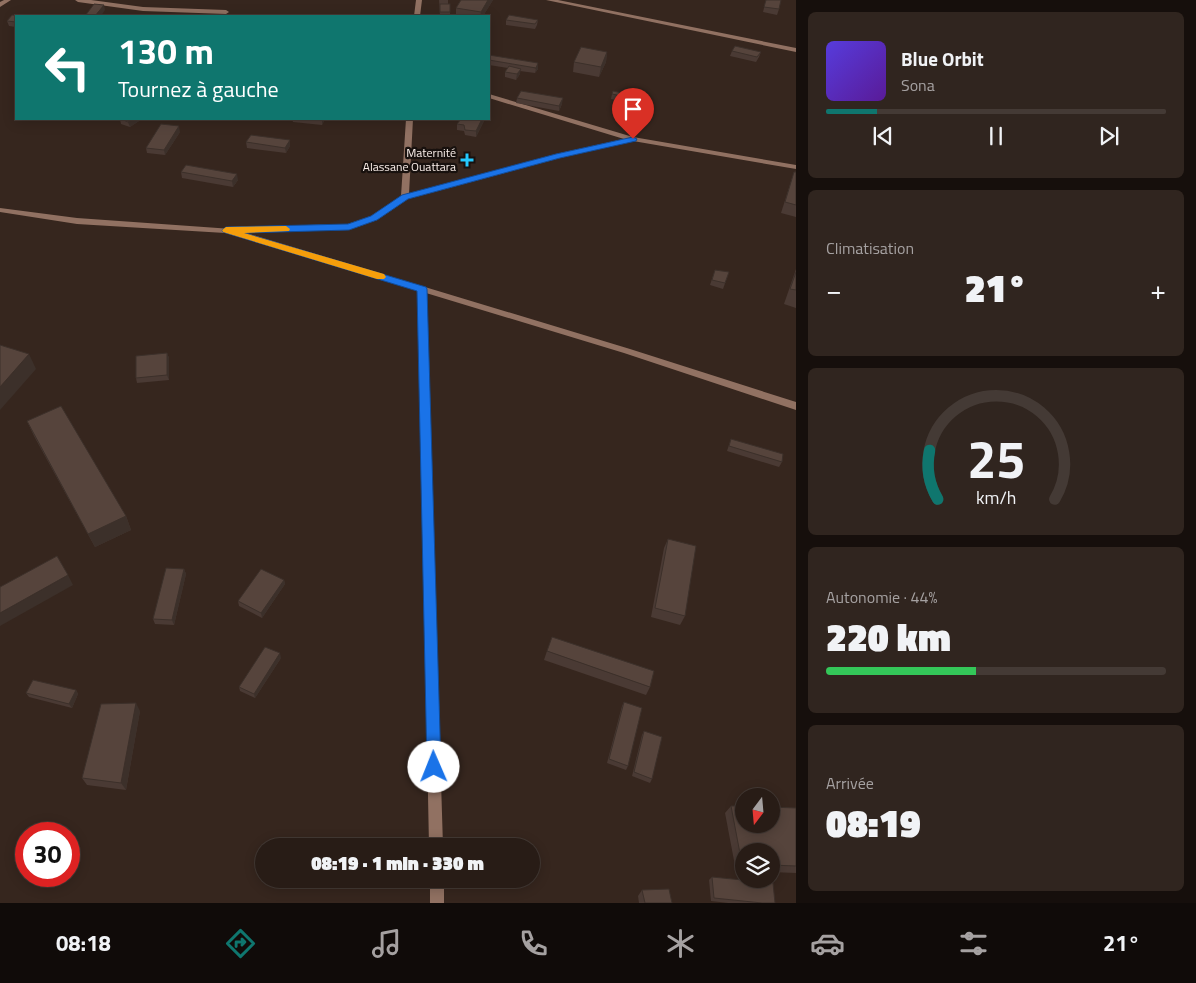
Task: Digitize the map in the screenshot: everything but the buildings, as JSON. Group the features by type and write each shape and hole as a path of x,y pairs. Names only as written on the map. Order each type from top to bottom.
{"street":[{"path":"0,5 8,0"},
{"path":"78,0 142,9 226,12"},
{"path":"142,9 145,0"},
{"path":"417,15 419,0"},
{"path":"549,0 796,50"},
{"path":"490,96 633,139 796,167"},
{"path":"405,197 409,120"},
{"path":"0,210 77,221 226,230 349,227 374,218 405,197 559,156 633,139"},
{"path":"226,230 627,350 796,406"},
{"path":"422,289 436,838"},
{"path":"437,888 437,903"}],"slow traffic":[{"path":"286,229 226,230 381,277"}],"place":[{"name":"Maternité Alassane Ouattara","path":"467,160"}],"route":[{"path":"434,767 422,289 226,230 349,227 374,218 405,197 559,156 633,139"}]}
